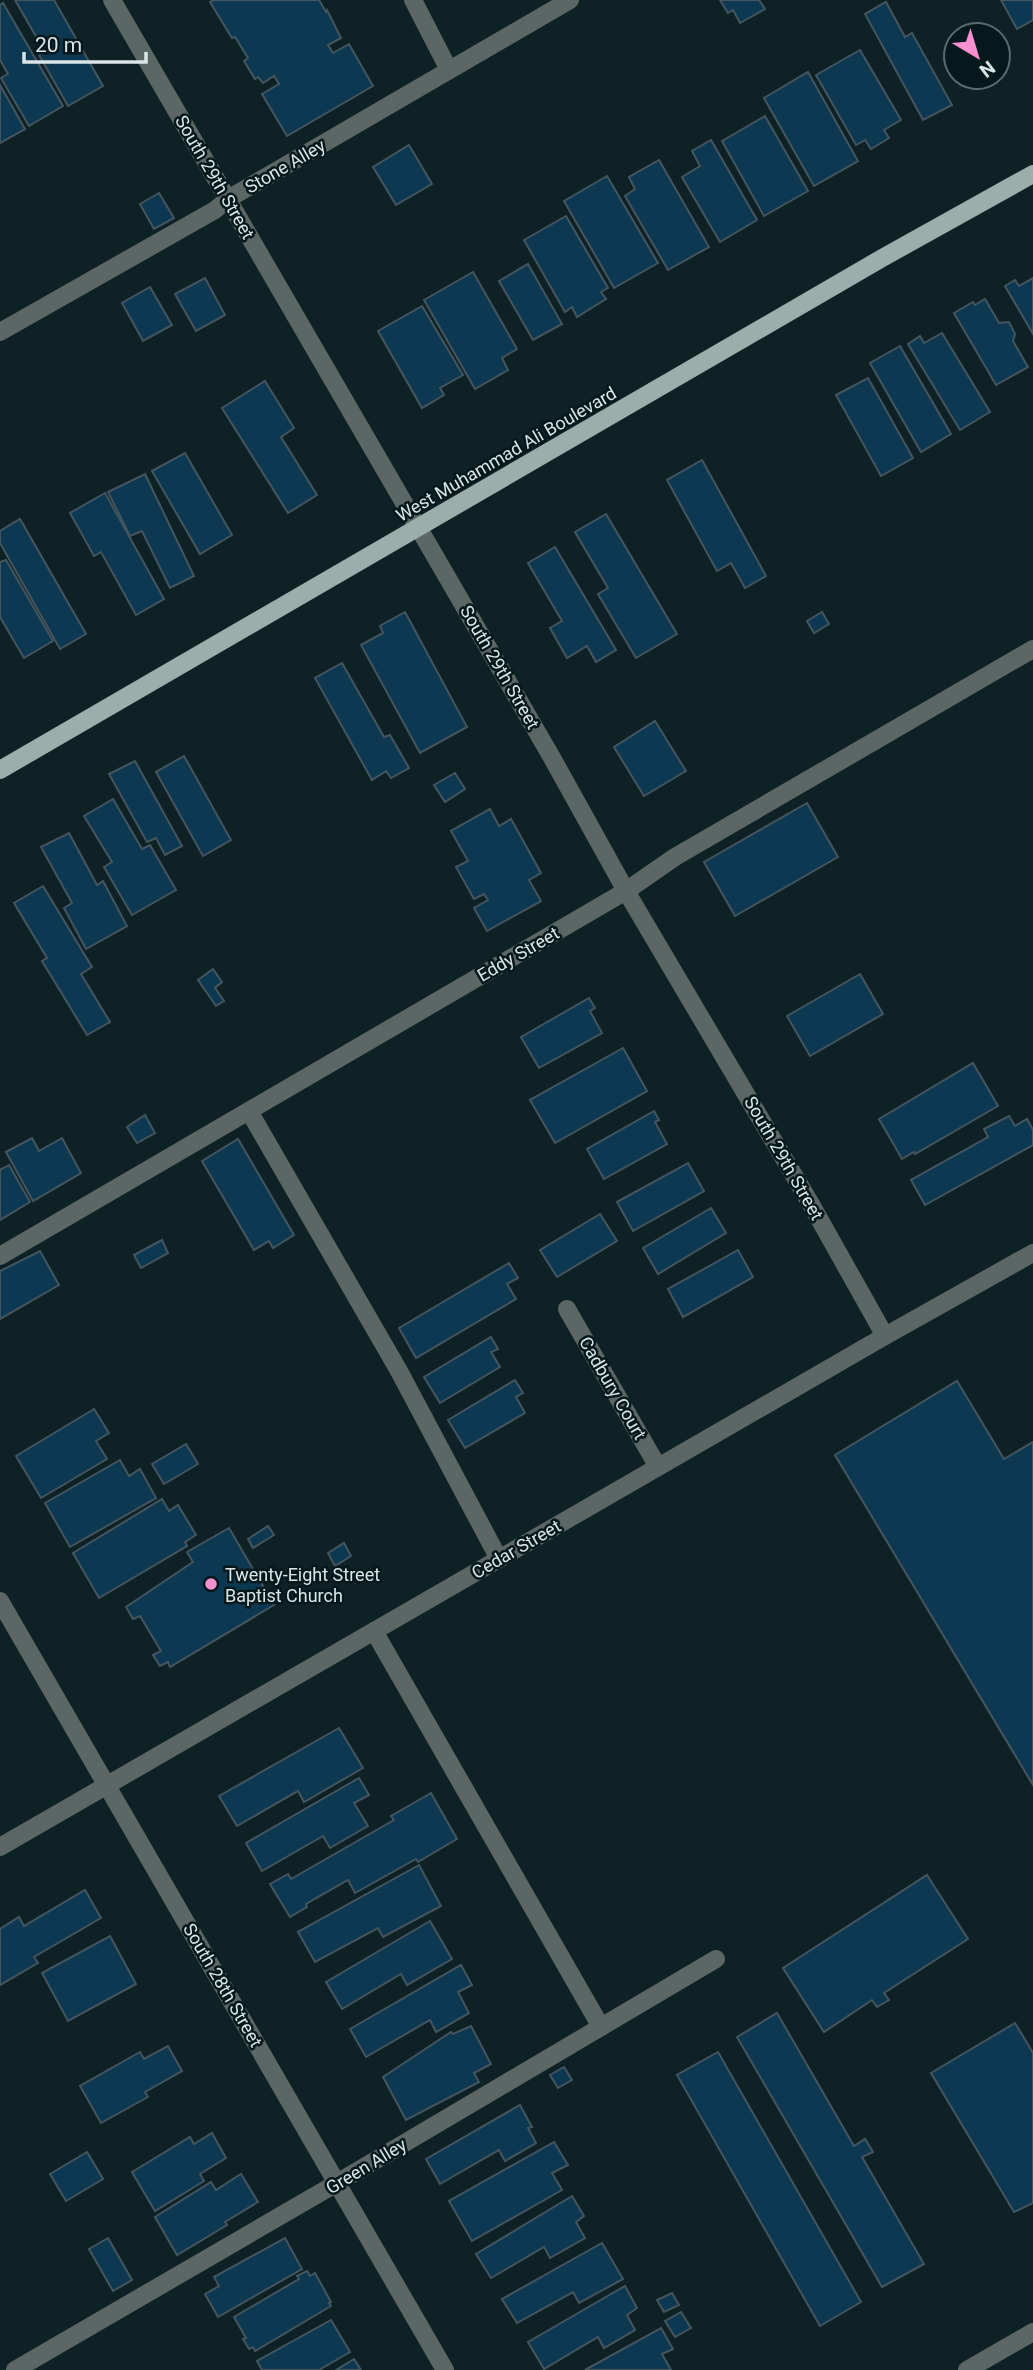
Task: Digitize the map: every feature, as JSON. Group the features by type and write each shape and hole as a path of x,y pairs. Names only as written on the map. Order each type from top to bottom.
{"main road":[{"name":"West Muhammad Ali Boulevard","path":"0,770 884,257 1033,174"}],"street":[{"name":"South 29th Street","path":"112,0 885,1336"},
{"path":"413,0 449,70"},
{"name":"Stone Alley","path":"0,332 215,210 228,199 570,0"},
{"name":"Eddy Street","path":"0,1256 626,891 675,857 1033,649"},
{"path":"249,1111 399,1371 499,1559"},
{"name":"Cedar Street","path":"0,1847 1033,1253"},
{"name":"Cadbury Court","path":"567,1309 658,1467"},
{"name":"South 28th Street","path":"0,1601 445,2370"},
{"path":"374,1631 601,2027"},
{"name":"Green Alley","path":"15,2370 716,1959"},
{"path":"967,2370 1033,2332"}],"building":[{"path":"15,0 54,0 103,86 68,106 39,55 45,52"},
{"path":"319,0 341,38 328,45 333,53 349,44 373,86 287,136 262,94 279,84 274,76 263,83 258,77 255,79 244,61 248,58 210,2"},
{"path":"720,0 759,0 765,9 740,23 733,10 728,13"},
{"path":"1001,0 1033,0 1033,20 1017,29"},
{"path":"886,2 905,37 912,33 952,105 923,120 865,14"},
{"path":"3,3 63,106 29,126 1,78 8,74 0,60 0,5"},
{"path":"860,50 901,120 884,130 889,138 871,149 865,140 856,145 816,75"},
{"path":"808,72 858,161 814,186 764,98"},
{"path":"0,85 25,129 0,143"},
{"path":"765,116 808,191 764,216 722,141"},
{"path":"711,140 757,220 720,242 682,177 700,166 692,151"},
{"path":"409,145 432,184 396,205 373,167"},
{"path":"659,160 709,247 668,270 625,196 635,189 629,177"},
{"path":"607,176 658,263 614,288 564,201"},
{"path":"159,193 174,218 154,229 140,204"},
{"path":"566,216 608,288 601,292 606,299 577,317 572,307 565,312 524,240"},
{"path":"528,264 562,324 533,340 499,281"},
{"path":"473,272 517,349 502,358 508,370 475,389 424,300"},
{"path":"205,278 225,315 196,331 175,294"},
{"path":"1033,278 1033,334 1005,286 1015,280 1019,286"},
{"path":"150,287 172,325 143,341 122,303"},
{"path":"985,299 999,323 1009,322 1015,334 1013,341 1028,367 996,385 954,313 973,302 975,305"},
{"path":"422,306 463,375 440,388 444,395 422,408 378,331"},
{"path":"942,333 990,412 960,430 908,344 920,336 924,343"},
{"path":"900,346 951,434 921,452 870,363"},
{"path":"868,378 913,458 881,476 836,395"},
{"path":"265,381 294,428 281,437 317,495 288,513 222,408"},
{"path":"185,453 232,535 200,554 152,471"},
{"path":"702,460 766,576 745,588 731,563 717,571 667,480"},
{"path":"145,474 194,576 170,588 142,531 130,536 108,492"},
{"path":"105,493 164,599 136,615 101,552 94,556 70,513"},
{"path":"606,514 677,634 636,658 598,594 608,588 575,532"},
{"path":"20,519 86,634 60,649 0,543 0,531"},
{"path":"555,547 616,650 596,662 587,646 567,658 550,628 562,621 528,563"},
{"path":"6,560 53,641 24,658 0,617 0,562"},
{"path":"405,612 467,727 420,753 361,645 383,633 380,626"},
{"path":"822,612 829,624 814,633 807,621"},
{"path":"342,663 384,737 390,735 409,768 391,778 386,771 372,780 315,678"},
{"path":"655,721 686,771 644,796 614,747"},
{"path":"184,756 231,840 203,856 156,772"},
{"path":"135,761 182,846 165,855 156,838 147,842 109,774"},
{"path":"455,773 465,789 445,802 434,785"},
{"path":"113,799 142,849 150,845 176,890 132,915 104,867 112,862 84,816"},
{"path":"807,803 838,857 735,916 704,862"},
{"path":"490,809 499,826 511,819 541,873 529,880 541,901 487,931 474,908 488,900 484,894 474,899 456,867 468,861 451,831"},
{"path":"69,833 97,885 103,881 127,926 86,949 64,908 72,903 41,847"},
{"path":"43,886 92,967 81,974 110,1022 87,1035 42,961 47,958 14,903"},
{"path":"213,969 222,982 215,988 224,1001 216,1006 198,980"},
{"path":"860,974 883,1014 810,1056 787,1016"},
{"path":"589,998 595,1008 590,1011 602,1033 539,1068 521,1037"},
{"path":"623,1048 647,1091 555,1143 530,1100"},
{"path":"973,1063 998,1106 902,1159 879,1119"},
{"path":"654,1111 659,1120 655,1122 667,1144 604,1179 587,1149"},
{"path":"145,1115 155,1133 137,1143 127,1127"},
{"path":"1009,1116 1015,1126 1027,1119 1033,1130 1033,1145 925,1205 911,1180 988,1137 984,1129"},
{"path":"32,1138 39,1151 62,1138 81,1173 33,1201 6,1152"},
{"path":"238,1139 294,1235 273,1248 269,1241 254,1250 202,1161"},
{"path":"688,1163 704,1191 633,1231 617,1202"},
{"path":"9,1165 30,1202 0,1220 0,1170"},
{"path":"711,1208 726,1233 658,1274 643,1248"},
{"path":"600,1214 617,1241 557,1277 540,1250"},
{"path":"162,1240 168,1253 141,1268 134,1255"},
{"path":"738,1250 753,1277 683,1317 668,1289"},
{"path":"40,1251 59,1285 0,1319 0,1271"},
{"path":"509,1263 518,1278 507,1284 516,1299 416,1358 399,1328"},
{"path":"491,1337 498,1349 491,1352 500,1367 440,1403 424,1377"},
{"path":"515,1380 523,1393 516,1397 525,1413 465,1448 448,1420"},
{"path":"957,1381 1004,1459 1033,1442 1033,1785 835,1455"},
{"path":"94,1409 109,1433 96,1441 107,1459 41,1498 16,1456"},
{"path":"186,1444 198,1464 164,1484 152,1464"},
{"path":"120,1460 129,1476 140,1469 156,1498 70,1547 45,1503"},
{"path":"162,1499 169,1511 178,1505 196,1535 185,1542 187,1546 99,1598 73,1553"},
{"path":"268,1526 274,1535 253,1548 248,1539"},
{"name":"Twenty-Eight Street Baptist Church","path":"229,1528 274,1605 170,1667 168,1662 160,1666 153,1655 161,1651 140,1616 133,1619 126,1607 193,1562 187,1552"},
{"path":"344,1543 351,1556 335,1566 328,1553"},
{"path":"339,1728 363,1768 304,1802 298,1791 237,1826 219,1796"},
{"path":"359,1778 369,1795 354,1803 368,1826 330,1848 323,1836 262,1871 246,1843"},
{"path":"431,1793 457,1839 355,1893 348,1880 306,1904 307,1907 290,1917 270,1884 288,1874 291,1879 394,1820 391,1816"},
{"path":"419,1865 441,1906 383,1937 378,1928 315,1962 298,1932"},
{"path":"927,1875 968,1939 884,1993 889,2000 877,2007 872,2000 824,2032 783,1968"},
{"path":"85,1890 101,1918 34,1957 38,1963 0,1985 0,1929 19,1917 24,1926"},
{"path":"430,1921 452,1959 407,1985 401,1974 342,2009 326,1982"},
{"path":"110,1936 136,1984 68,2021 42,1973"},
{"path":"461,1965 472,1985 458,1992 469,2013 436,2032 430,2020 366,2057 350,2029"},
{"path":"777,2013 854,2146 865,2139 873,2152 862,2157 924,2264 882,2287 737,2037"},
{"path":"1015,2023 1033,2053 1033,2203 1014,2212 931,2073"},
{"path":"471,2026 491,2064 474,2073 479,2082 406,2120 383,2077 451,2032 453,2034"},
{"path":"168,2046 182,2071 145,2092 148,2097 101,2123 80,2086 140,2052 144,2059"},
{"path":"718,2052 861,2302 820,2326 677,2075"},
{"path":"564,2067 572,2080 558,2088 550,2075"},
{"path":"520,2105 532,2127 528,2128 536,2143 505,2161 499,2150 440,2184 426,2159"},
{"path":"212,2133 226,2158 200,2174 204,2181 155,2211 132,2172 190,2137 194,2144"},
{"path":"554,2142 568,2165 552,2173 562,2190 472,2241 449,2201"},
{"path":"87,2152 103,2179 66,2201 50,2174"},
{"path":"241,2174 258,2202 225,2222 227,2225 177,2255 155,2217 211,2182 216,2190"},
{"path":"572,2196 584,2216 576,2222 585,2238 550,2258 544,2247 491,2278 476,2254"},
{"path":"108,2238 132,2280 113,2291 89,2249"},
{"path":"285,2238 302,2269 218,2317 205,2294 219,2286 214,2277"},
{"path":"602,2243 623,2279 579,2303 573,2292 517,2323 502,2299"},
{"path":"307,2271 310,2276 315,2273 331,2306 255,2351 253,2347 249,2349 234,2317 299,2279 297,2276"},
{"path":"625,2286 637,2308 627,2315 635,2330 604,2348 598,2337 544,2369 528,2342"},
{"path":"672,2293 679,2305 664,2312 657,2300"},
{"path":"681,2312 691,2328 675,2337 665,2321"},
{"path":"331,2320 350,2352 319,2370 262,2370 257,2361"},
{"path":"661,2328 673,2349 662,2354 671,2370 585,2370"},
{"path":"354,2359 361,2370 336,2370"}],"place":[{"name":"Twenty-Eight Street Baptist Church","path":"211,1584"}]}
